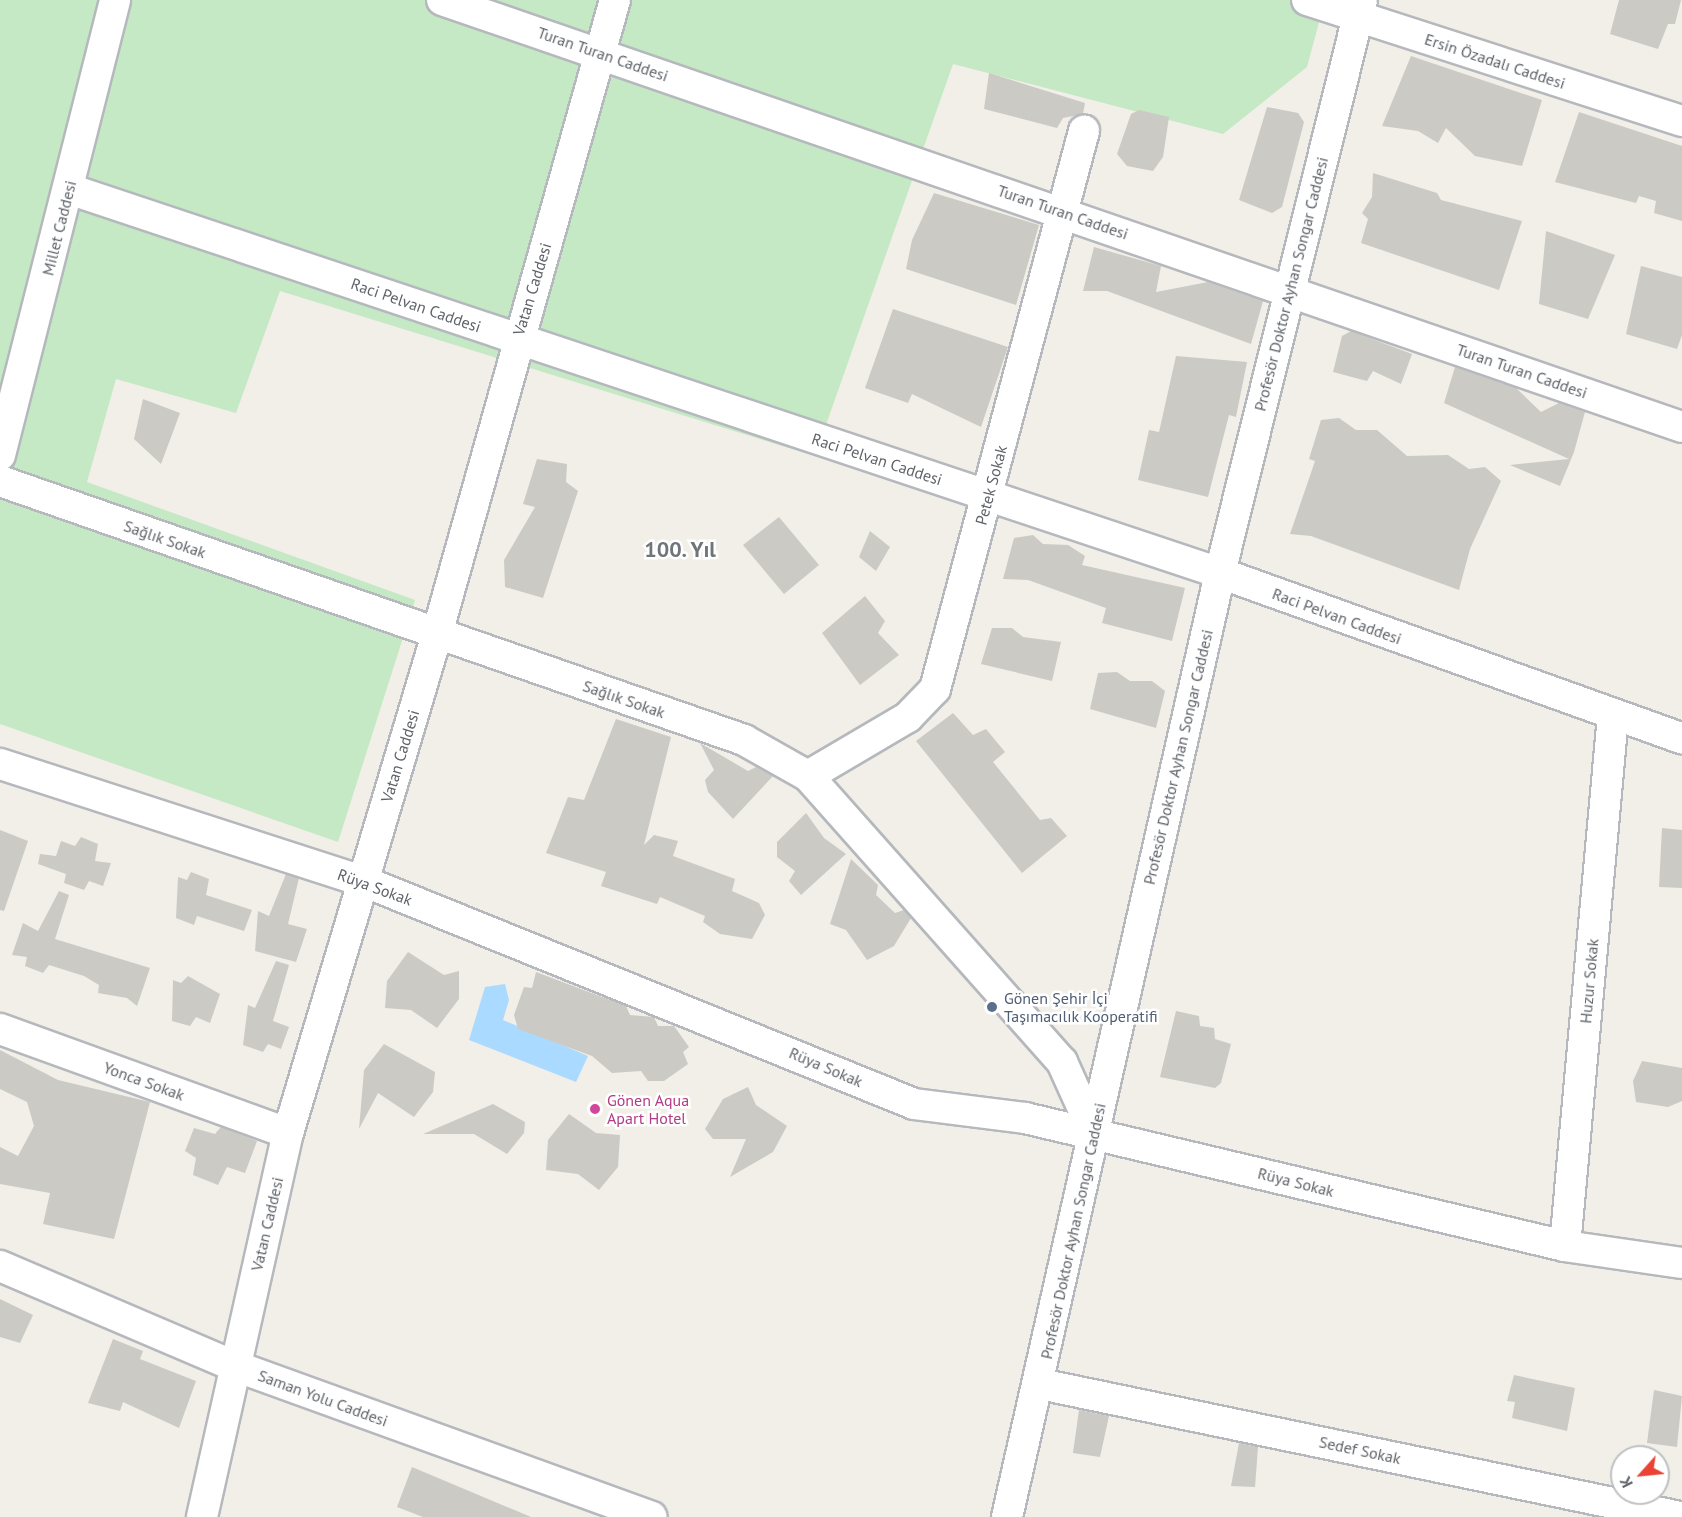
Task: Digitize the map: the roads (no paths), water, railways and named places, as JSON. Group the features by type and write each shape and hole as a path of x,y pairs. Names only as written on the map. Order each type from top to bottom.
{"street":[{"name":"Millet Caddesi","path":"0,454 69,189 115,0"},
{"name":"Turan Turan Caddesi","path":"442,0 1290,290 1682,428"},
{"name":"Vatan Caddesi","path":"202,1517 288,1133 437,634 517,339 602,54 615,0"},
{"name":"Ersin Özadalı Caddesi","path":"1307,0 1360,8 1682,121"},
{"name":"Profesör Doktor Ayhan Songar Caddesi","path":"1007,1517 1040,1384 1220,573 1360,8"},
{"name":"Petek Sokak","path":"808,776 908,717 935,689 1084,131"},
{"name":"Raci Pelvan Caddesi","path":"69,189 1220,573 1682,738"},
{"name":"Sağlık Sokak","path":"0,481 744,740 808,776 1062,1062 1094,1133"},
{"name":"Huzur Sokak","path":"1565,1246 1613,715"},
{"name":"Rüya Sokak","path":"0,764 363,881 914,1104 1094,1133 1565,1246 1682,1263"},
{"name":"Yonca Sokak","path":"0,1029 288,1133"},
{"name":"Saman Yolu Caddesi","path":"0,1266 235,1366 652,1517"},
{"name":"Sedef Sokak","path":"1040,1384 1680,1517"}],"water":[{"path":"505,984 509,1000 503,1020 588,1056 576,1082 469,1040 485,987"}],"place":[{"name":"Gönen Şehir İçi Taşımacılık Kooperatifi","path":"992,1007"},
{"name":"Gönen Aqua Apart Hotel","path":"595,1109"}],"district":[{"name":"100. Yıl","path":"680,550"}]}
